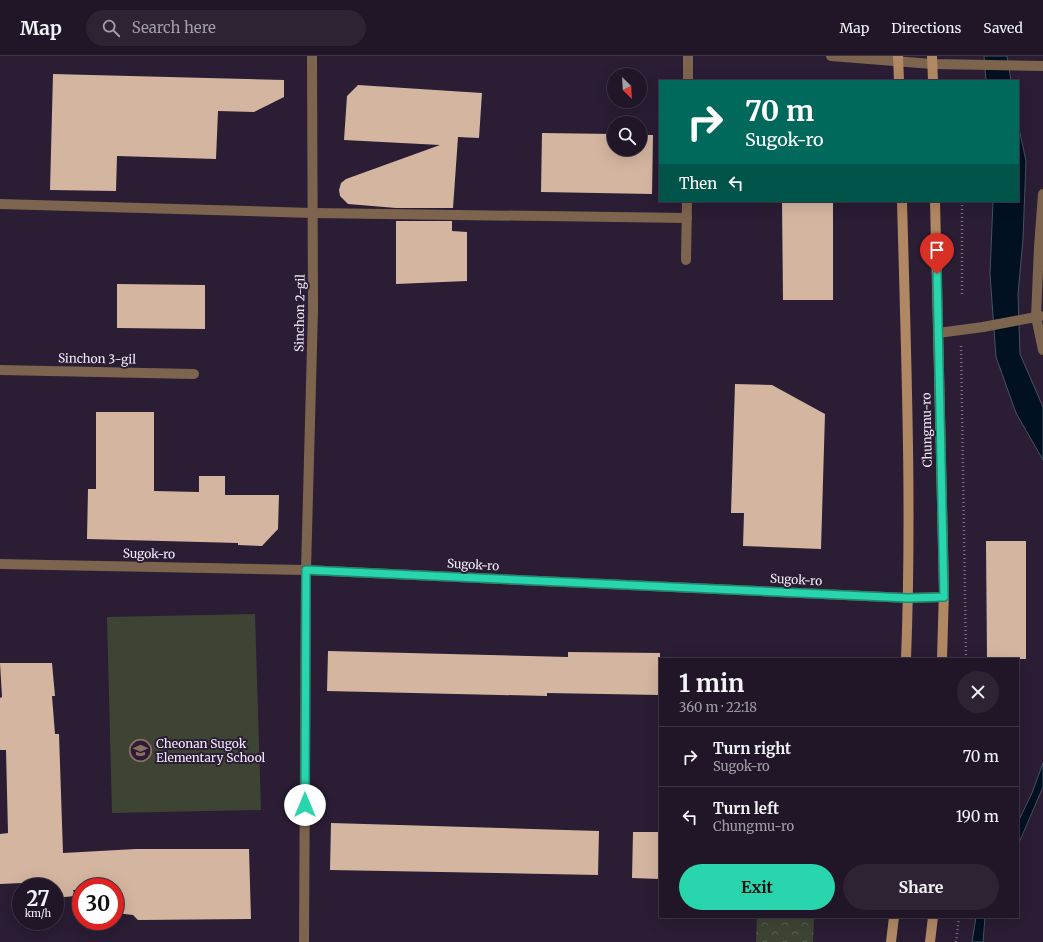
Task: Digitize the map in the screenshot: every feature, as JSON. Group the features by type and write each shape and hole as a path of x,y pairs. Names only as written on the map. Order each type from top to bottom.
{"main road":[{"path":"898,58 899,80"},
{"path":"932,60 933,80"},
{"name":"Chungmu-ro","path":"902,202 906,356 908,598 906,658"},
{"name":"Chungmu-ro","path":"935,202 944,597 942,658"},
{"path":"891,942 894,918"},
{"path":"930,942 933,918"}],"street":[{"name":"Sinchon 2-gil","path":"304,942 306,570 313,310 312,56"},
{"path":"688,56 688,80"},
{"path":"831,56 932,60 970,65 1043,66"},
{"path":"1043,194 1038,247 1040,317 1043,350"},
{"path":"686,260 687,202"},
{"path":"0,204 313,213 686,218"},
{"path":"938,333 983,328 1040,317"},
{"name":"Sinchon 3-gil","path":"0,370 194,374"},
{"name":"Sugok-ro","path":"0,564 306,570 908,598 944,597"}],"path":[{"path":"962,202 962,297"},
{"path":"961,344 966,658"},
{"path":"956,942 958,918"}],"green space":[{"path":"255,614 261,810 112,813 107,617"},
{"path":"757,918 814,918 813,942 756,942"}],"water":[{"path":"984,56 1007,56 1011,80 986,80"},
{"path":"1019,129 1026,161 1023,239 1018,294 1020,354 1043,407 1043,460 1016,413 996,357 990,274 993,202 1019,202"},
{"path":"1043,763 1043,787 1019,843 1019,820 1032,793"},
{"path":"976,918 985,918 983,942 972,942"}],"building":[{"path":"53,74 284,80 284,97 254,112 218,111 216,159 117,156 116,191 50,190"},
{"path":"358,85 482,93 479,138 458,137 453,208 396,208 348,204 340,196 339,190 341,183 346,179 440,145 344,140 347,96"},
{"path":"542,133 607,134 607,156 647,156 647,135 653,135 652,194 541,192"},
{"path":"782,202 833,202 833,300 783,300"},
{"path":"396,221 452,221 452,231 467,232 467,281 396,284"},
{"path":"117,284 205,285 205,329 117,328"},
{"path":"735,384 772,385 825,414 821,549 743,546 744,513 731,513"},
{"path":"96,412 154,412 154,491 199,492 199,476 225,476 225,495 279,495 278,529 262,546 238,545 238,543 87,539 88,489 96,489"},
{"path":"986,541 1026,541 1026,659 987,658"},
{"path":"328,651 568,657 568,652 660,653 659,695 547,693 547,696 327,691"},
{"path":"0,663 52,663 55,696 52,696 55,734 59,734 63,853 136,849 249,849 251,919 138,920 133,915 124,914 124,878 72,878 72,896 64,897 64,878 12,878 12,883 0,884 0,834 8,833 6,750 0,750 0,698 2,697"},
{"path":"331,823 599,831 598,875 330,870"},
{"path":"633,832 659,832 659,879 632,878"}],"place":[{"name":"Cheonan Sugok Elementary School","path":"140,751"}],"route":[{"path":"305,805 306,570 908,598 944,597 937,274"}]}
